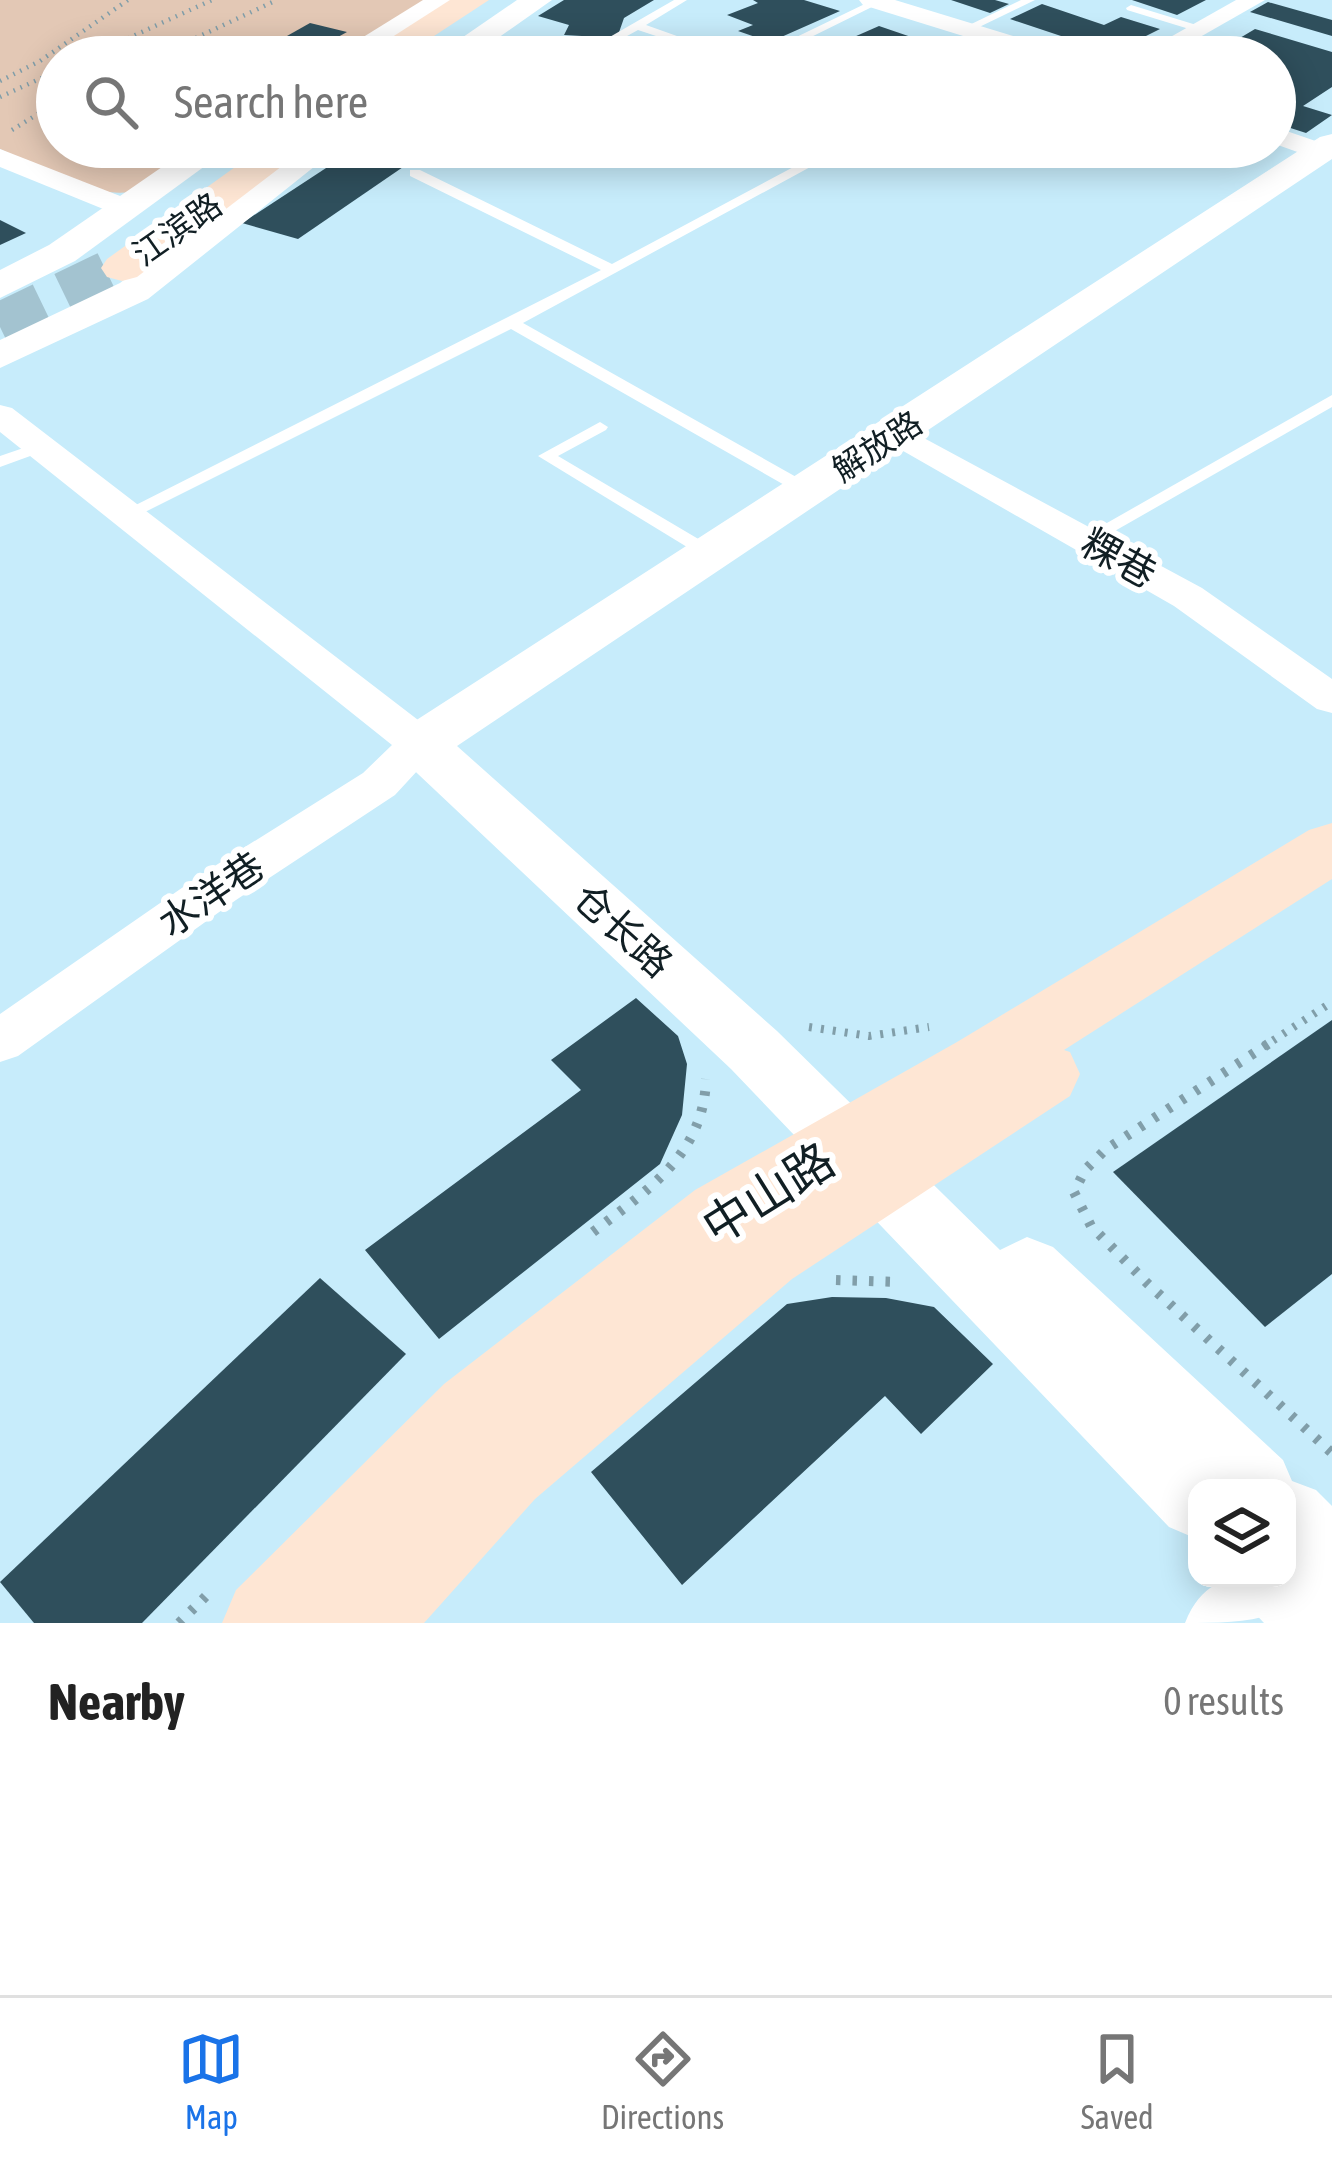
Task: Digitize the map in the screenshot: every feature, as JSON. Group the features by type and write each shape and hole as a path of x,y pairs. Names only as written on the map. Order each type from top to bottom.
{"main road":[{"path":"413,36 473,0"},
{"path":"450,36 509,0"},
{"name":"江滨路","path":"221,168 106,263 256,168"},
{"name":"中山路","path":"361,1623 504,1468 764,1253 879,1151 1332,848"},
{"name":"中山路","path":"240,1606 723,1215 879,1151 1332,883"}],"street":[{"path":"382,36 444,0"},
{"path":"482,36 537,0"},
{"path":"1186,36 1253,0"},
{"path":"874,1 990,36"},
{"path":"1296,140 1326,148"},
{"name":"解放路","path":"1296,168 1326,148"},
{"path":"0,157 128,209"},
{"path":"12,280 185,168"},
{"path":"0,356 134,291 295,168"},
{"name":"解放路","path":"432,736 1296,168"},
{"path":"12,280 97,309"},
{"name":"仓长路","path":"0,415 38,448 432,736 754,1050 879,1151 1245,1479"},
{"name":"粿巷","path":"896,433 1188,597 1332,699"},
{"name":"水洋巷","path":"0,1041 219,887 379,784 432,736"},
{"name":"仓长路","path":"879,1151 1188,1489"}],"lane":[{"path":"616,36 682,0"},
{"path":"967,29 1030,0"},
{"path":"804,36 874,1"},
{"path":"1131,8 1199,29"},
{"path":"635,25 668,36"},
{"path":"127,514 511,323 802,168"},
{"path":"415,173 612,270"},
{"path":"511,323 808,490"},
{"path":"1086,540 1332,400"},
{"path":"600,427 546,455 711,554"},
{"path":"0,462 38,448"}],"path":[{"path":"76,36 128,0"},
{"path":"133,36 212,0"},
{"path":"199,36 277,0"},
{"path":"0,81 36,63"},
{"path":"0,97 36,81"},
{"path":"1332,1002 1105,1150 1085,1170 1074,1192 1091,1226 1148,1284 1332,1453"},
{"path":"802,1025 840,1037 884,1037 935,1025"},
{"path":"580,1244 668,1173 694,1144 707,1086 704,1071"},
{"path":"817,1282 859,1277 921,1284"},
{"path":"179,1623 240,1606"}],"shaded area":[{"path":"0,0 439,0 378,36 36,36 36,166 0,149"},
{"path":"40,168 179,168 144,189 126,192 70,182"}],"building":[{"path":"564,0 654,0 624,18 618,36 564,35 569,25 538,16"},
{"path":"753,0 804,0 840,11 784,36 738,31 753,25 727,15 758,3"},
{"path":"951,0 995,0 1009,4 990,13"},
{"path":"1132,0 1206,0 1177,15"},
{"path":"1268,2 1332,20 1332,36 1250,12"},
{"path":"1042,4 1104,25 1121,17 1160,29 1146,36 1061,36 1010,19"},
{"path":"310,23 347,32 340,36 287,36"},
{"path":"879,26 908,36 856,36"},
{"path":"1255,29 1278,36 1243,36"},
{"path":"1296,41 1332,52 1332,87 1303,106 1332,115 1306,133 1296,130"},
{"path":"326,168 402,168 298,239 242,223"},
{"path":"0,220 26,233 0,245"},
{"path":"636,998 678,1036 687,1064 682,1115 660,1164 439,1339 365,1250 581,1090 551,1060"},
{"path":"1332,1020 1332,1274 1265,1327 1113,1172"},
{"path":"320,1278 406,1354 142,1623 34,1623 0,1582"},
{"path":"832,1297 886,1298 934,1307 993,1364 921,1434 885,1396 682,1585 591,1472 787,1304"}],"tunnel":[{"path":"0,327 122,268"}]}
